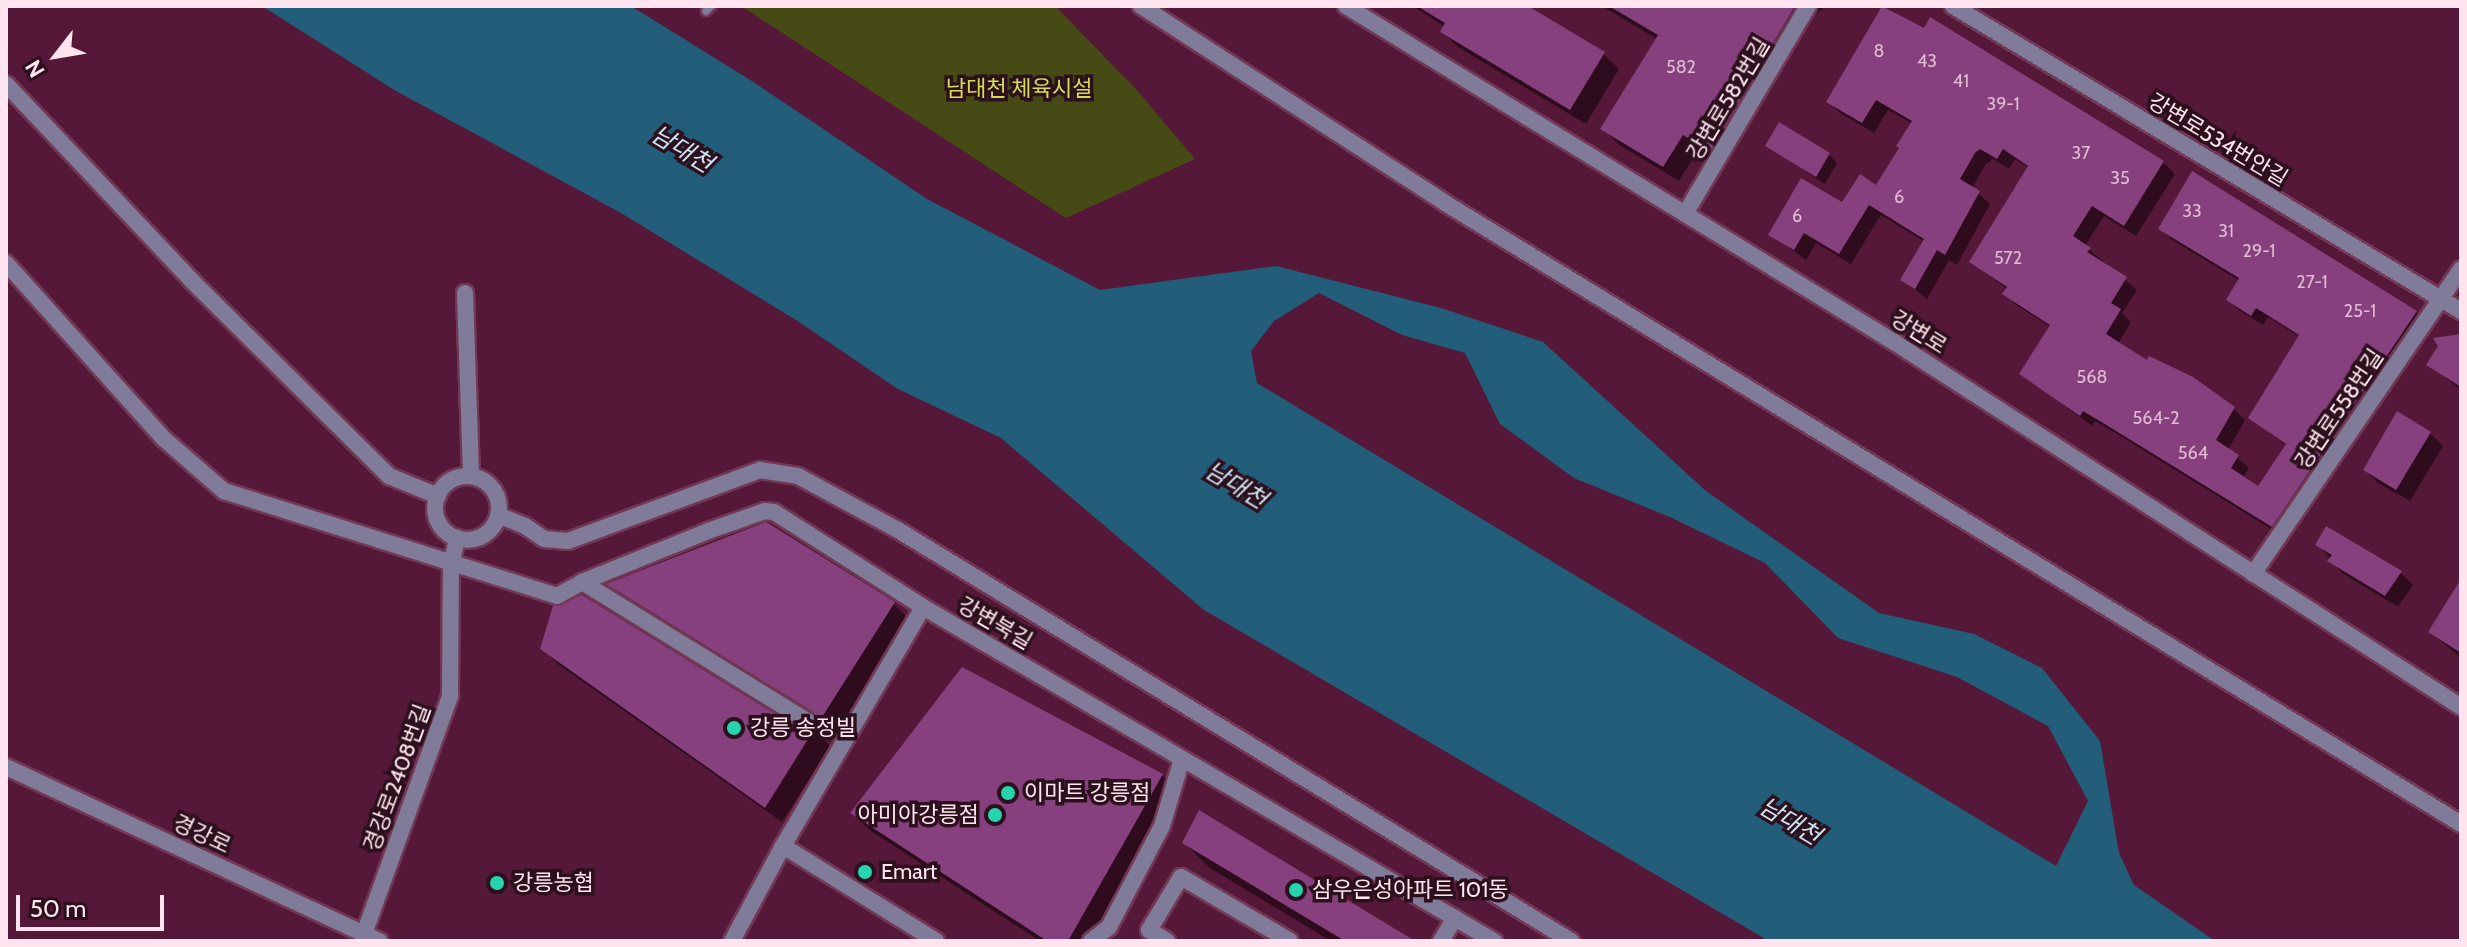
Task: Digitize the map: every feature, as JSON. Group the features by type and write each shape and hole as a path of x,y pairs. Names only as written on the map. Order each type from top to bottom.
{"street":[{"path":"1141,6 1445,203 2461,824"},
{"name":"강변로","path":"1346,6 1894,342 2461,707"},
{"name":"강변로582번길","path":"1685,214 1808,6"},
{"name":"강변로534번안길","path":"1953,6 2461,311"},
{"path":"6,84 192,281 389,476 438,496"},
{"name":"강변북길","path":"6,263 163,438 224,491 557,596 582,582 765,511 774,512 923,607 1494,941"},
{"name":"강변로558번길","path":"2253,574 2461,269"},
{"path":"465,293 471,476"},
{"path":"498,515 525,526 544,539 568,541 760,470 798,476 898,530 1571,941"},
{"path":"471,476 490,485 499,505 498,515 486,533 467,539 457,538 441,525 436,506 438,496 450,481 471,476"},
{"name":"경강로2408번길","path":"371,938 450,696 451,565 457,538"},
{"path":"582,582 807,721"},
{"path":"732,941 783,846 923,607"},
{"path":"1091,941 1109,927 1162,826 1182,759"},
{"name":"경강로","path":"6,767 371,938"},
{"path":"783,846 936,941"},
{"path":"1167,941 1149,930 1181,877 1290,941"},
{"path":"1441,941 1455,918"}],"green space":[{"name":"남대천 체육시설","path":"741,6 1055,6 1135,88 1195,159 1066,218"}],"water":[{"name":"남대천","path":"262,6 631,6 755,83 927,199 1100,290 1276,266 1441,308 1543,342 1706,491 1879,613 1974,634 2042,668 2100,741 2119,853 2134,885 2215,941 1769,941 1204,610 1001,438 898,389 796,320 621,213 396,91","holes":["1319,293 1402,335 1465,353 1500,424 1574,478 1672,518 1765,563 1838,638 1957,677 2048,726 2088,801 2056,866 1257,383 1251,351 1274,321"]}],"building":[{"path":"1417,6 1528,6 1605,52 1570,110 1440,32 1445,23"},
{"path":"1609,6 1795,6 1710,151 1683,135 1663,167 1600,129 1658,35"},
{"path":"1882,6 1924,28 1930,17 2164,161 2124,226 2092,206 2073,236 2091,248 2087,252 2127,277 2111,303 2121,309 2106,334 2147,360 2149,356 2193,377 2235,407 2216,440 2239,455 2231,468 2258,486 2286,444 2248,418 2299,335 2256,308 2251,316 2226,300 2239,278 2158,229 2192,171 2417,311 2272,527 2083,411 2080,416 2019,374 2050,325 2002,294 2007,287 1969,262 2028,166 2003,149 1997,159 1980,149 1975,153 1960,179 1980,191 1945,255 1937,250 1915,289 1900,280 1924,239 1869,205 1839,254 1804,233 1794,250 1768,235 1801,178 1842,202 1860,174 1876,185 1899,148 1896,146 1912,121 1876,100 1862,123 1826,102"},
{"path":"1779,122 1830,153 1816,177 1765,146"},
{"path":"2461,334 2461,387 2426,365 2438,346 2433,338"},
{"path":"2397,411 2431,432 2396,490 2363,470"},
{"path":"766,522 895,602 817,725 813,712 606,584"},
{"path":"2326,526 2402,571 2385,596 2327,561 2332,555 2315,545"},
{"path":"2461,579 2461,653 2428,632"},
{"path":"582,595 801,730 815,728 765,808 540,649 553,606"},
{"name":"이마트 강릉점","path":"962,667 1163,774 1068,941 1047,941 850,813"},
{"name":"삼우은성아파트 101동","path":"1199,810 1415,941 1345,941 1182,843"}],"place":[{"name":"강릉 송정빌","path":"734,728"},
{"name":"이마트 강릉점","path":"1008,793"},
{"name":"아미아강릉점","path":"995,815"},
{"name":"Emart","path":"865,872"},
{"name":"강릉농협","path":"497,883"},
{"name":"삼우은성아파트 101동","path":"1296,890"}]}
